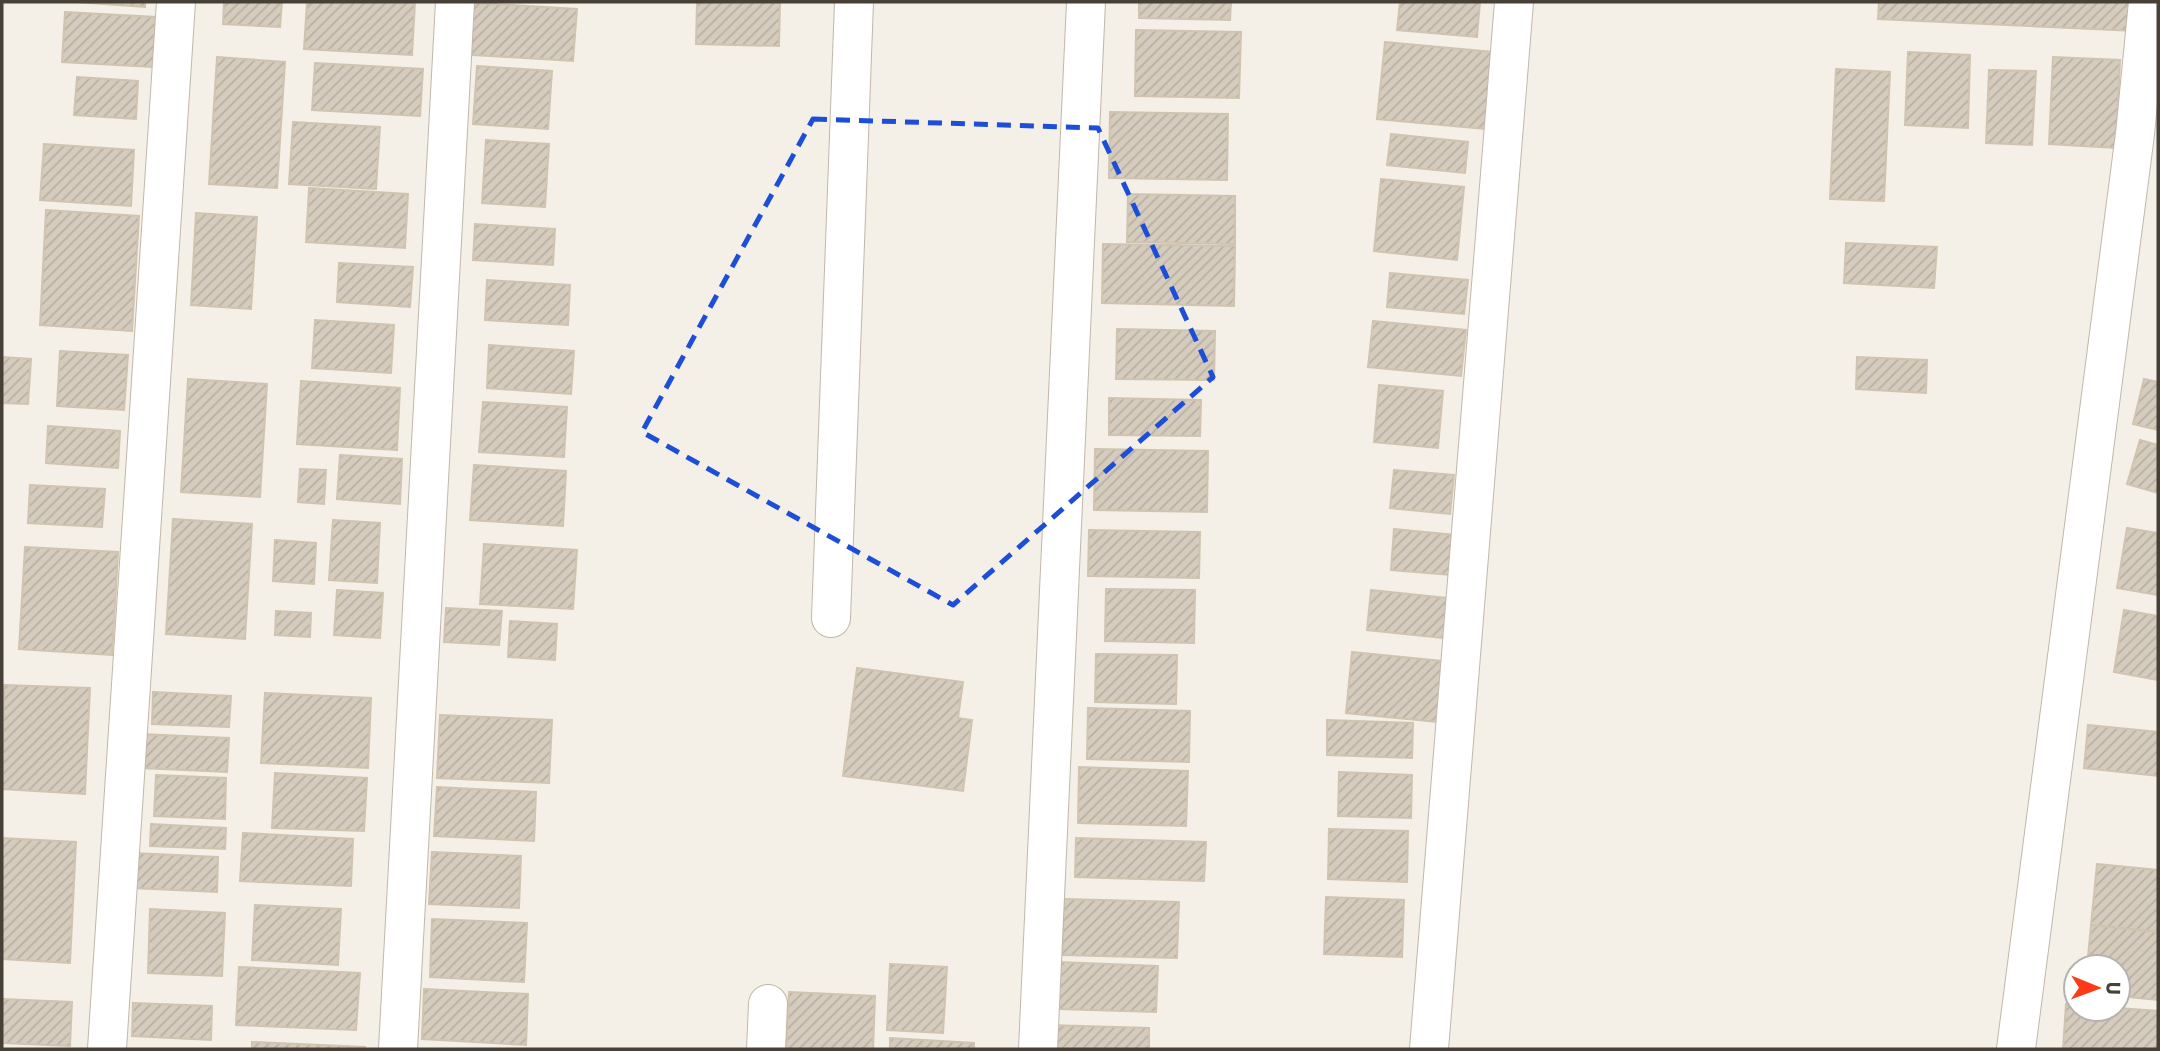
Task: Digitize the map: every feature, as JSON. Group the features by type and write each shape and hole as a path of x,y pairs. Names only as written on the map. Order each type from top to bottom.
{"street":[{"path":"107,1049 176,2"},
{"path":"398,1049 455,2"},
{"path":"831,618 853,2"},
{"path":"1038,1049 1086,2"},
{"path":"1429,1049 1514,2"},
{"path":"2016,1049 2135,134 2148,2"},
{"path":"766,1049 768,1004"}],"highlighted area":[{"path":"813,119 1098,128 1213,377 953,605 642,432"}],"building":[{"path":"75,2 145,2 145,7"},
{"path":"224,2 282,2 280,27 223,24"},
{"path":"307,2 415,2 412,55 304,49"},
{"path":"460,2 577,9 573,61 457,54"},
{"path":"697,2 780,2 779,46 696,44"},
{"path":"1139,2 1231,2 1230,20 1139,18"},
{"path":"1400,2 1480,2 1477,37 1397,30"},
{"path":"1879,2 2137,2 2135,31 1878,19"},
{"path":"65,12 156,17 153,67 62,62"},
{"path":"1136,30 1241,32 1239,98 1135,96"},
{"path":"1385,42 1493,52 1485,129 1377,119"},
{"path":"1908,52 1970,55 1968,128 1905,125"},
{"path":"217,57 285,62 277,188 209,184"},
{"path":"2053,57 2120,60 2116,148 2049,144"},
{"path":"315,63 423,69 420,116 312,110"},
{"path":"477,66 552,71 548,129 473,124"},
{"path":"1836,69 1890,72 1884,201 1830,199"},
{"path":"1989,70 2036,71 2032,145 1986,143"},
{"path":"77,77 138,81 136,119 74,115"},
{"path":"1110,112 1228,114 1227,180 1109,178"},
{"path":"293,122 380,127 376,189 289,184"},
{"path":"1391,134 1468,142 1465,173 1387,165"},
{"path":"486,140 549,144 545,207 482,203"},
{"path":"44,144 134,150 131,206 40,200"},
{"path":"1381,179 1464,187 1457,260 1374,251"},
{"path":"309,188 408,194 405,248 306,242"},
{"path":"1128,194 1235,196 1235,244 1127,242"},
{"path":"46,210 139,216 132,331 40,325"},
{"path":"196,213 257,217 251,309 191,305"},
{"path":"475,224 555,229 553,265 473,260"},
{"path":"1846,243 1937,247 1934,288 1844,283"},
{"path":"1103,244 1235,246 1234,306 1102,303"},
{"path":"339,263 413,267 410,307 337,302"},
{"path":"1390,273 1468,280 1464,314 1387,307"},
{"path":"487,280 570,285 568,325 485,320"},
{"path":"315,320 394,325 391,373 312,368"},
{"path":"1373,321 1466,330 1461,376 1368,367"},
{"path":"1117,329 1215,331 1214,380 1116,379"},
{"path":"489,345 574,351 571,394 487,388"},
{"path":"60,351 128,355 124,410 57,406"},
{"path":"2,357 31,359 28,404 2,403"},
{"path":"1857,357 1927,360 1926,393 1856,389"},
{"path":"188,379 267,384 260,497 181,492"},
{"path":"2144,379 2158,382 2158,430 2133,424"},
{"path":"301,381 400,388 397,450 297,444"},
{"path":"1379,385 1443,391 1438,448 1374,442"},
{"path":"1109,398 1201,400 1200,436 1109,435"},
{"path":"483,402 567,407 564,457 479,452"},
{"path":"48,426 120,431 118,468 46,463"},
{"path":"2140,440 2158,445 2158,493 2127,484"},
{"path":"1095,449 1208,451 1207,512 1094,510"},
{"path":"340,455 402,459 400,504 337,499"},
{"path":"474,465 566,471 563,526 470,520"},
{"path":"300,469 326,470 324,504 298,502"},
{"path":"1394,470 1454,475 1450,514 1390,508"},
{"path":"30,485 105,489 102,527 28,523"},
{"path":"173,519 252,524 245,639 166,634"},
{"path":"333,520 380,523 377,583 329,580"},
{"path":"2127,528 2158,533 2158,595 2117,588"},
{"path":"1394,529 1455,535 1451,575 1391,570"},
{"path":"1089,530 1200,532 1199,578 1088,576"},
{"path":"275,540 316,543 314,584 273,581"},
{"path":"484,544 577,550 573,609 480,604"},
{"path":"25,547 118,552 112,655 19,649"},
{"path":"1106,589 1195,590 1194,643 1105,641"},
{"path":"337,590 383,593 380,638 334,635"},
{"path":"1371,590 1456,599 1452,639 1367,630"},
{"path":"446,608 502,611 499,645 444,642"},
{"path":"2124,610 2158,616 2158,680 2114,672"},
{"path":"276,611 311,613 310,637 275,635"},
{"path":"510,621 557,624 555,660 508,657"},
{"path":"1352,652 1442,661 1437,722 1346,713"},
{"path":"1096,654 1177,655 1176,704 1095,702"},
{"path":"857,668 963,682 958,718 972,720 963,791 843,776"},
{"path":"4,685 90,688 85,794 2,789"},
{"path":"153,692 231,696 229,727 152,724"},
{"path":"265,693 371,698 368,768 261,763"},
{"path":"1088,708 1190,711 1189,762 1087,759"},
{"path":"440,715 552,720 549,783 437,778"},
{"path":"1327,720 1413,723 1412,758 1327,755"},
{"path":"2088,725 2158,732 2158,776 2084,768"},
{"path":"141,734 229,738 227,772 140,768"},
{"path":"1079,767 1188,771 1186,826 1078,823"},
{"path":"1339,772 1412,775 1411,818 1338,816"},
{"path":"275,773 367,778 364,831 272,828"},
{"path":"156,775 226,778 225,819 154,816"},
{"path":"437,787 536,792 534,841 434,836"},
{"path":"151,824 226,828 225,849 150,846"},
{"path":"1329,829 1408,831 1407,882 1328,879"},
{"path":"243,833 353,839 351,886 240,881"},
{"path":"2,838 76,842 70,963 2,959"},
{"path":"1076,838 1206,842 1204,881 1075,877"},
{"path":"432,852 521,856 519,908 429,904"},
{"path":"133,853 218,857 217,892 132,888"},
{"path":"2097,864 2158,870 2158,932 2091,925"},
{"path":"1326,897 1404,900 1402,957 1324,954"},
{"path":"1064,899 1179,902 1177,958 1062,955"},
{"path":"255,905 341,909 338,965 252,960"},
{"path":"150,909 225,913 222,976 148,973"},
{"path":"432,919 527,923 524,982 430,977"},
{"path":"2091,925 2158,932 2158,1000 2132,997 2132,953 2088,953"},
{"path":"1059,962 1158,966 1156,1012 1058,1009"},
{"path":"890,964 947,967 943,1033 887,1030"},
{"path":"239,967 360,973 356,1030 236,1025"},
{"path":"424,989 528,994 526,1045 422,1039"},
{"path":"789,992 875,996 873,1049 786,1049"},
{"path":"2,999 72,1002 70,1046 2,1043"},
{"path":"133,1003 212,1006 211,1040 132,1036"},
{"path":"2132,1009 2158,1011 2158,1049 2063,1049 2065,1023 2132,1023"},
{"path":"1048,1025 1149,1028 1149,1049 1047,1049"},
{"path":"890,1038 974,1043 974,1049 890,1049"},
{"path":"252,1042 365,1047 365,1049 252,1049"}]}
